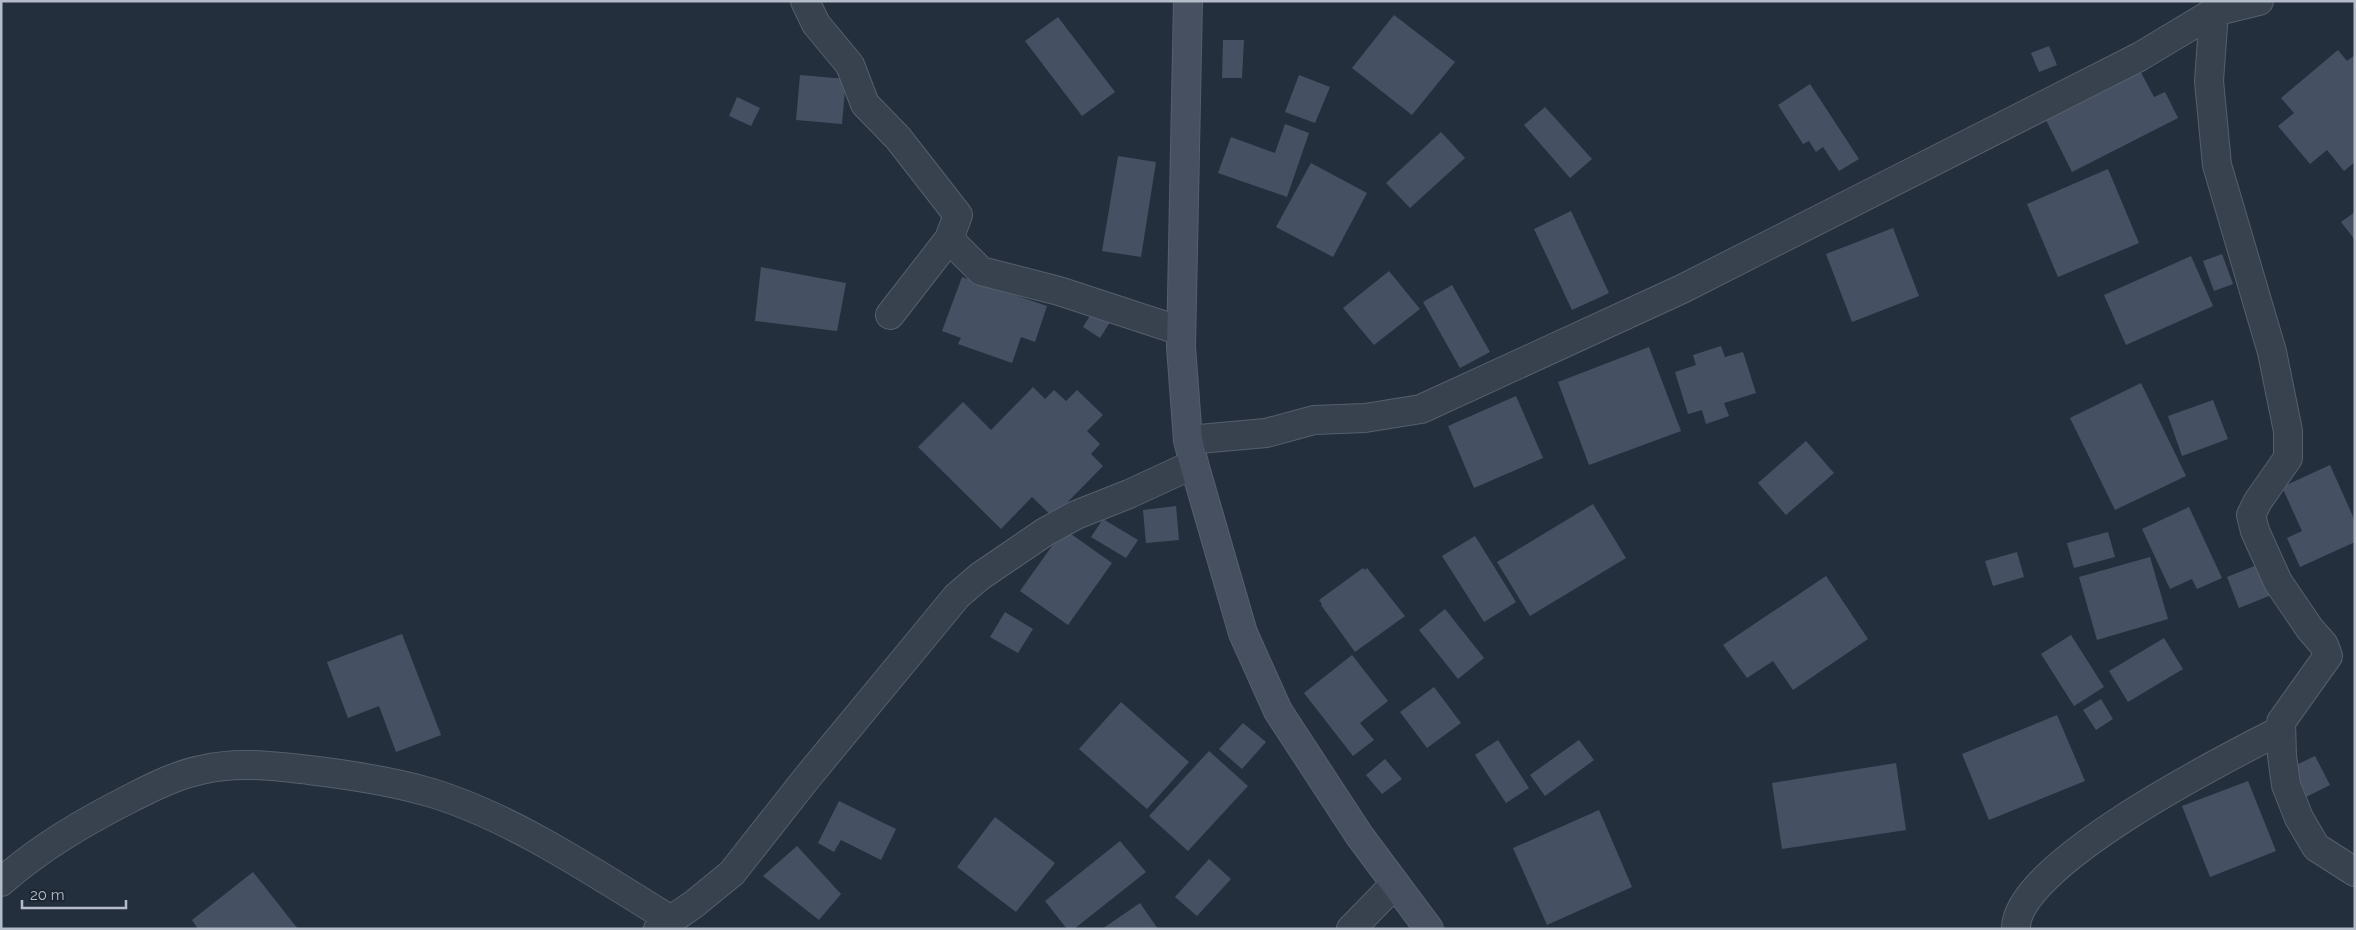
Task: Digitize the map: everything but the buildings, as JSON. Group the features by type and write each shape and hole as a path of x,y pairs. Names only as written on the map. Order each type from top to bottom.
{"main road":[{"path":"1188,1 1182,332 1191,452 1242,633 1278,711 1359,835 1429,929"}],"street":[{"path":"805,1 816,24 850,65 866,104 898,138 958,215 949,239 890,315"},
{"path":"1,882 50,843 93,817 147,790 181,775 202,769 224,766 254,766 351,775 396,783 434,794 516,829 574,860 665,924 694,904 732,872 957,596 978,577 1045,532 1076,515 1129,494 1191,452 1314,420 1365,418 1421,409 1682,289 2139,56 2214,12 2259,1"},
{"path":"2214,12 2209,81 2217,165 2272,352 2288,431 2288,458 2258,501 2251,515 2255,531 2278,582 2310,629 2324,645 2328,656 2281,722 2286,785 2298,818 2316,847 2355,872"},
{"path":"949,239 981,271 1060,291 1182,332"},
{"path":"2016,929 2019,914 2024,905 2045,880 2104,830 2150,800 2281,730"},
{"path":"1351,929 1395,884"}]}
